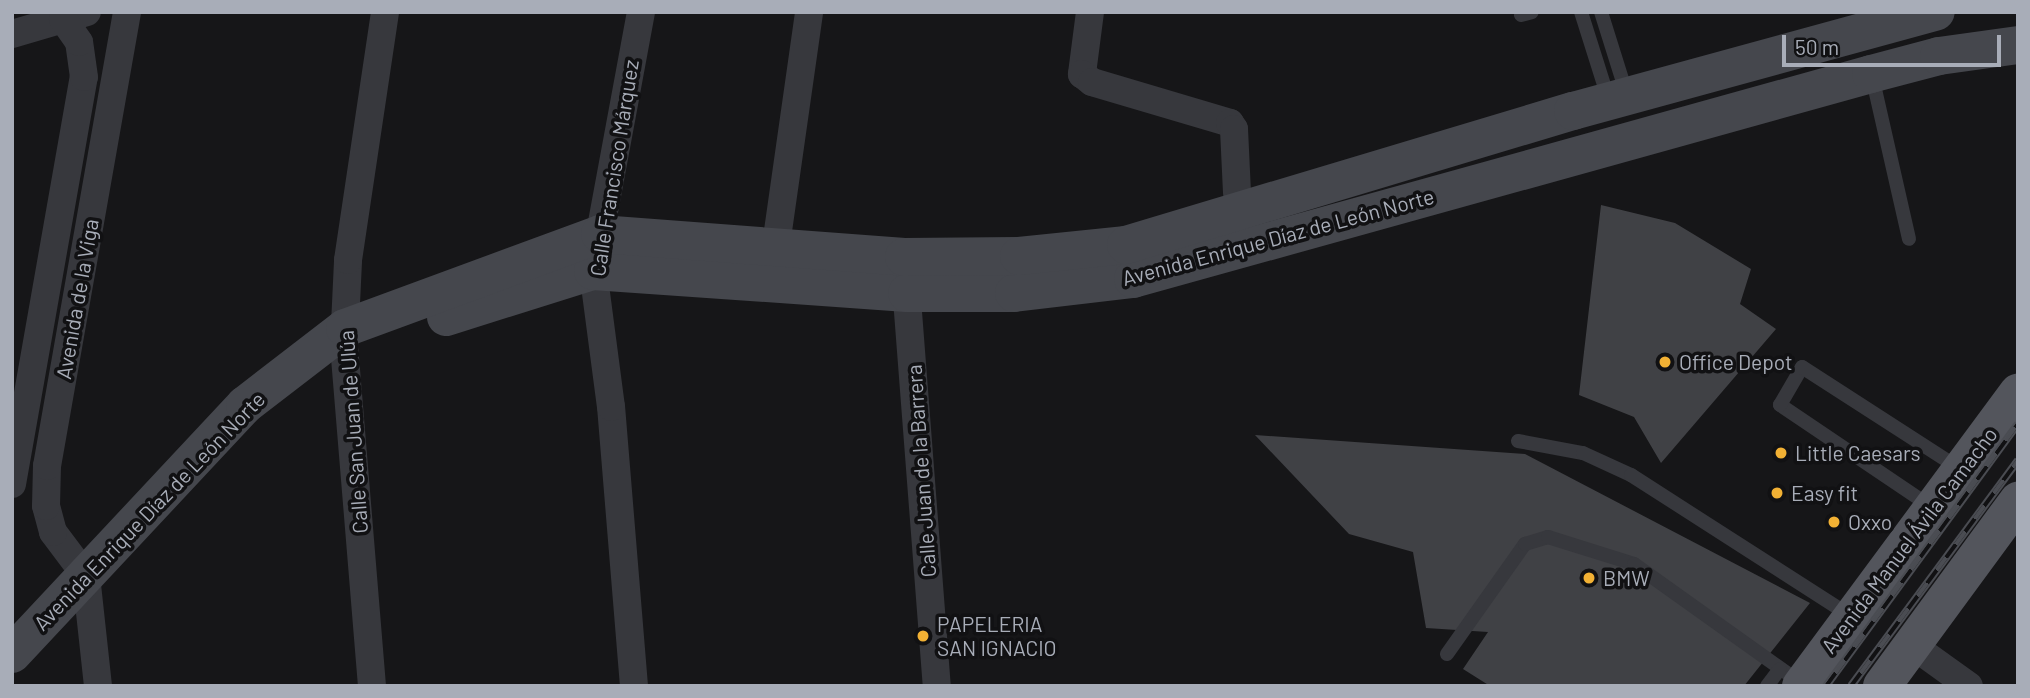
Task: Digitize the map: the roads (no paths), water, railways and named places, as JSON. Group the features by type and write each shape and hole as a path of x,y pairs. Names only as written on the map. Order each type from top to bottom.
{"main road":[{"name":"Avenida Enrique Díaz de León Norte","path":"905,275 1019,256 1126,245 1618,99 1937,12"},
{"name":"Avenida Enrique Díaz de León Norte","path":"12,654 245,405 337,340 600,234 773,264 905,275 1014,293 1133,279 1871,74 1940,56 2018,45"},
{"name":"Avenida Enrique Díaz de León Norte","path":"337,340 593,271 773,264"},
{"name":"Avenida Manuel Ávila Camacho","path":"1787,681 1852,617 2018,393"},
{"path":"1882,686 2018,501"}],"street":[{"name":"Avenida de la Viga","path":"86,576 53,532 46,506 47,466 127,12"},
{"name":"Calle San Juan de Ulúa","path":"372,686 337,340 385,12"},
{"name":"Calle Francisco Márquez","path":"634,686 611,407 593,271 641,12"},
{"path":"773,264 809,12"},
{"path":"1090,12 1082,74 1092,82 1230,123 1237,193"},
{"path":"1937,12 1940,56"},
{"name":"Avenida de la Viga","path":"12,484 84,77 75,16"},
{"path":"12,34 75,16"},
{"name":"Calle Juan de la Barrera","path":"905,275 937,686"},
{"path":"86,576 98,686"},
{"path":"1912,645 1969,686"}],"lane":[{"path":"1581,12 1618,99"},
{"path":"1601,12 1618,99"},
{"path":"1871,74 1909,239"},
{"path":"1933,508 1780,405 1802,367 1961,470"},
{"path":"1518,441 1583,453 1631,475 1852,617"},
{"path":"1447,654 1525,544 1548,537 1634,564 1787,681"}],"railway":[{"path":"1826,686 2018,424"},
{"path":"1851,686 2018,460"}],"place":[{"name":"Office Depot","path":"1665,362"},
{"name":"Little Caesars","path":"1781,453"},
{"name":"Easy fit","path":"1777,493"},
{"name":"Oxxo","path":"1834,522"},
{"name":"BMW","path":"1589,578"},
{"name":"PAPELERIA SAN IGNACIO","path":"923,636"}]}
